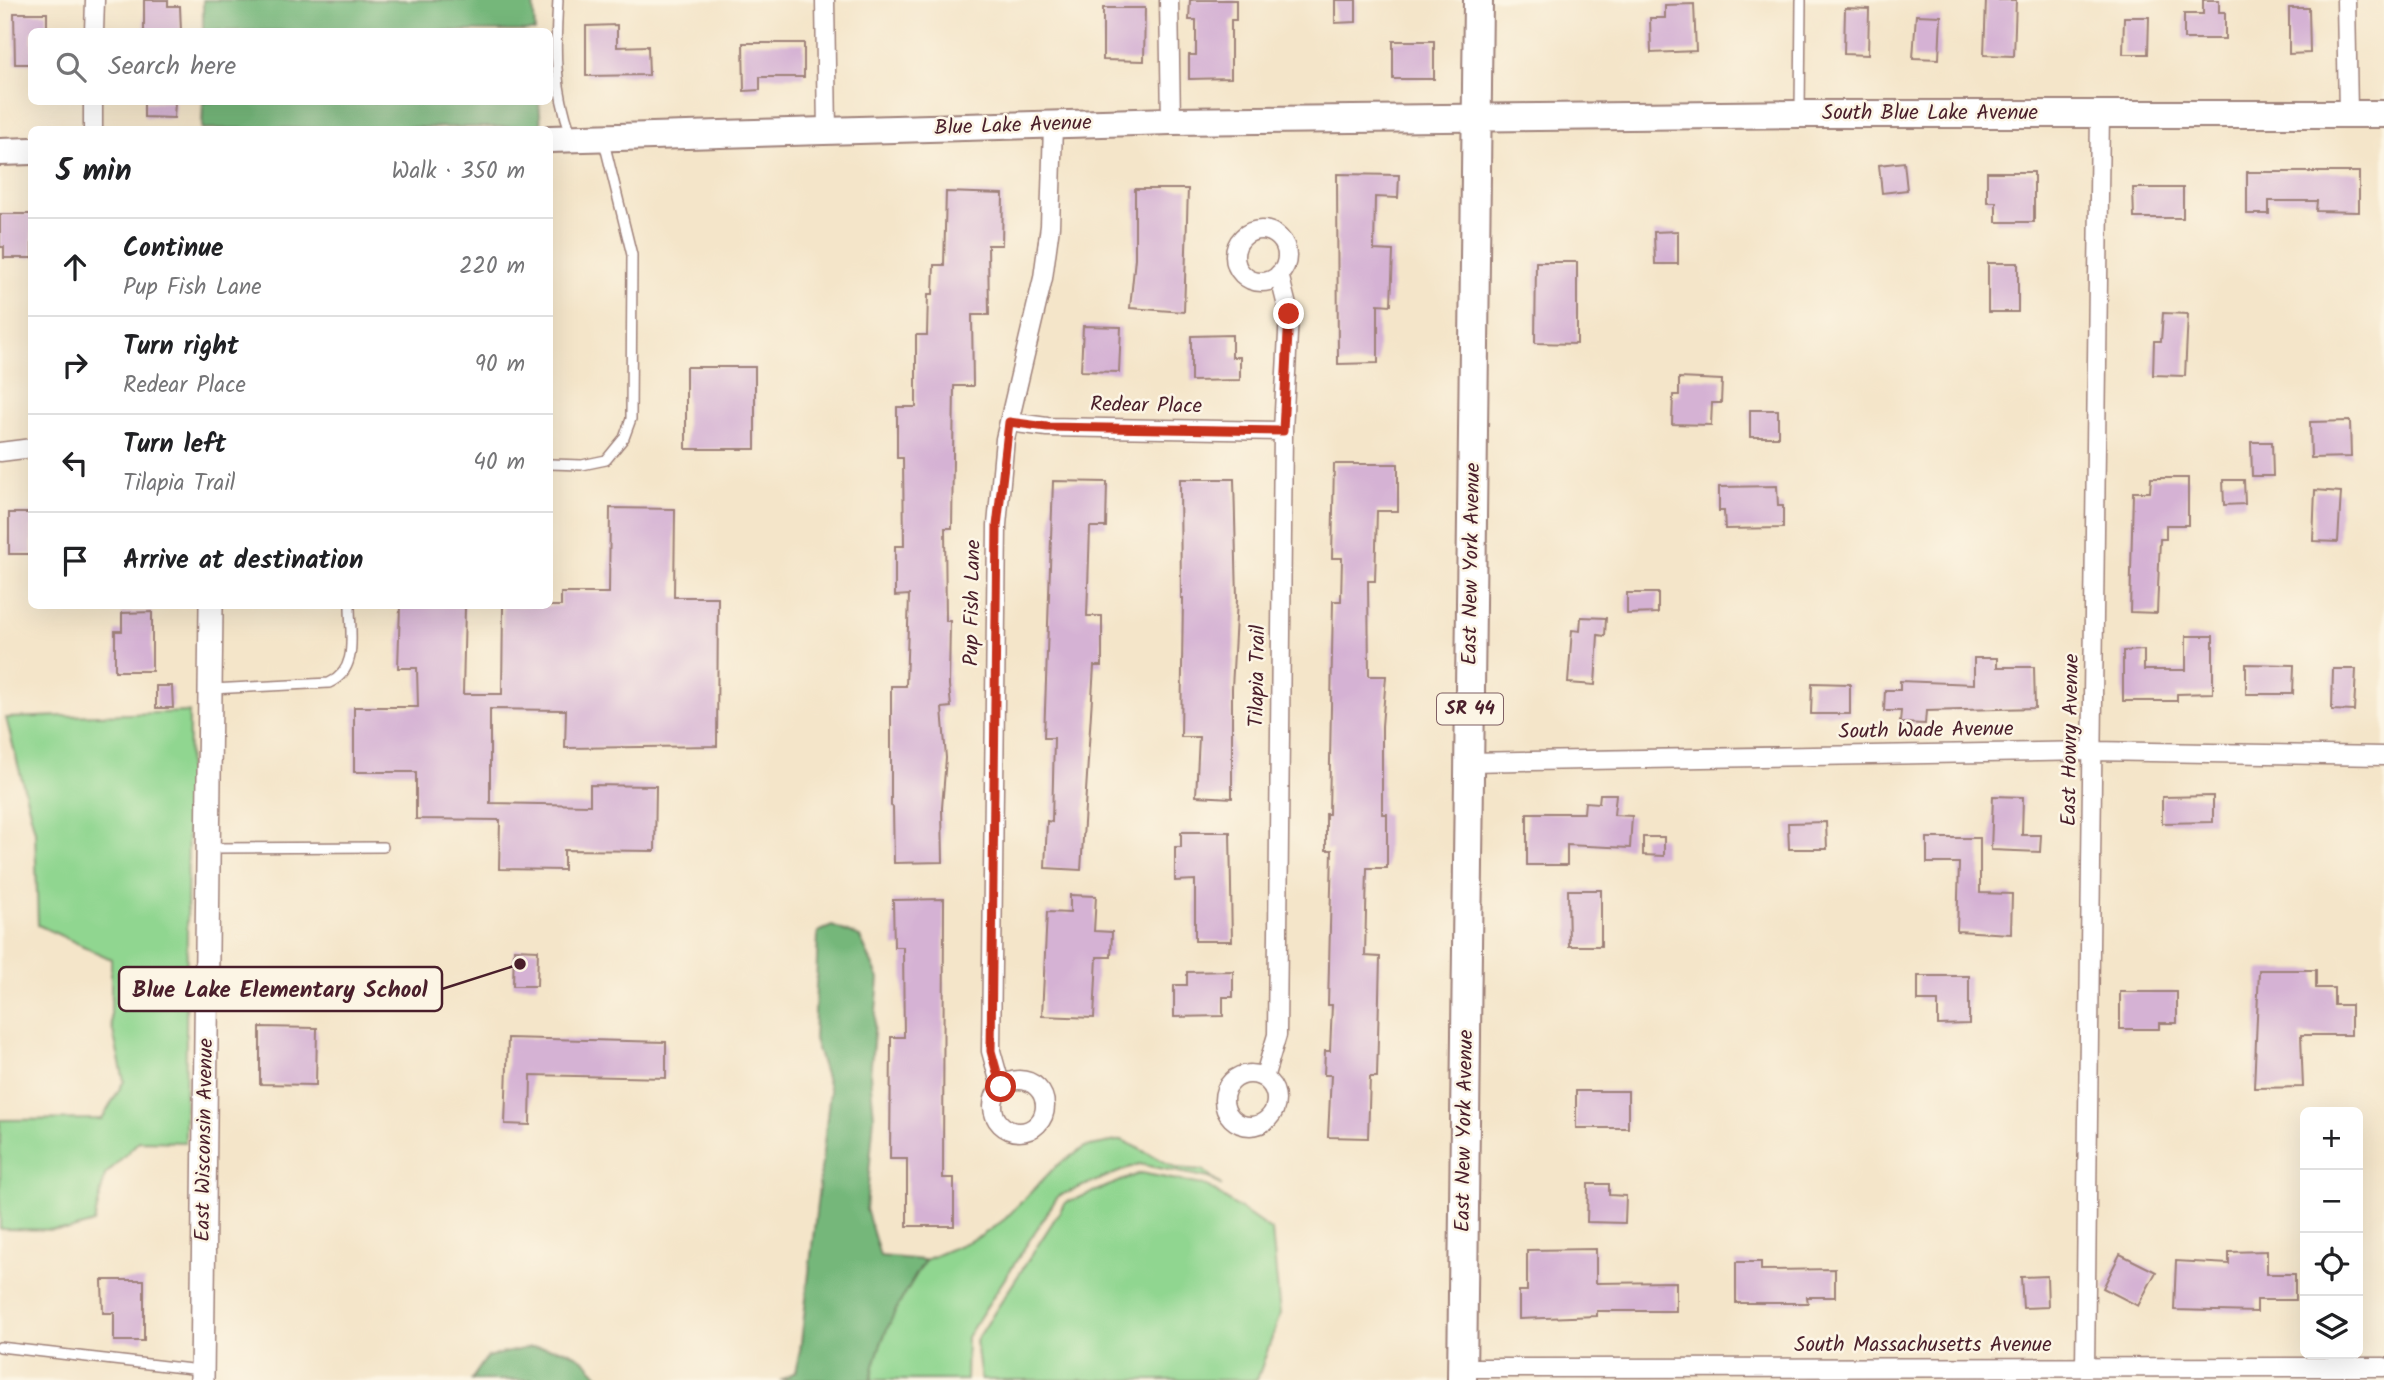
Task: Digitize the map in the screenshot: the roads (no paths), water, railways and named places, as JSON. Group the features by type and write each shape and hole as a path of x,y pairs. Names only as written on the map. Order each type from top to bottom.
{"main road":[{"name":"East New York Avenue","path":"1462,1374 1478,0"},
{"name":"South Blue Lake Avenue","path":"1477,119 2100,112 2384,114"},
{"name":"Blue Lake Avenue","path":"561,139 1171,121 1477,119"},
{"path":"0,152 28,151"}],"street":[{"path":"94,28 95,0"},
{"path":"825,0 827,131"},
{"path":"1168,0 1171,121"},
{"path":"2346,0 2348,113"},
{"path":"93,105 93,126"},
{"name":"East Howry Avenue","path":"2085,1367 2100,112"},
{"name":"Pup Fish Lane","path":"1001,1087 991,1051 997,539 1009,422 1046,253 1053,125"},
{"name":"Tilapia Trail","path":"1264,1078 1277,1035 1283,431 1289,314 1279,274"},
{"name":"Redear Place","path":"1009,422 1047,427 1283,431"},
{"path":"0,452 28,448"},
{"name":"East Wisconsin Avenue","path":"202,1375 211,609"},
{"name":"South Wade Avenue","path":"1469,762 2093,751 2384,755"},
{"name":"South Massachusetts Avenue","path":"1462,1374 2085,1367 2384,1367"}],"lane":[{"path":"558,0 555,50 561,139"},
{"path":"1800,114 1801,0"},
{"path":"553,464 582,465 606,460 624,438 631,419 632,255 603,138"},
{"path":"210,689 329,683 343,677 350,664 350,609"},
{"path":"209,848 383,847"},
{"path":"0,1347 202,1375"}],"place":[{"name":"Blue Lake Elementary School","path":"520,964"}]}
